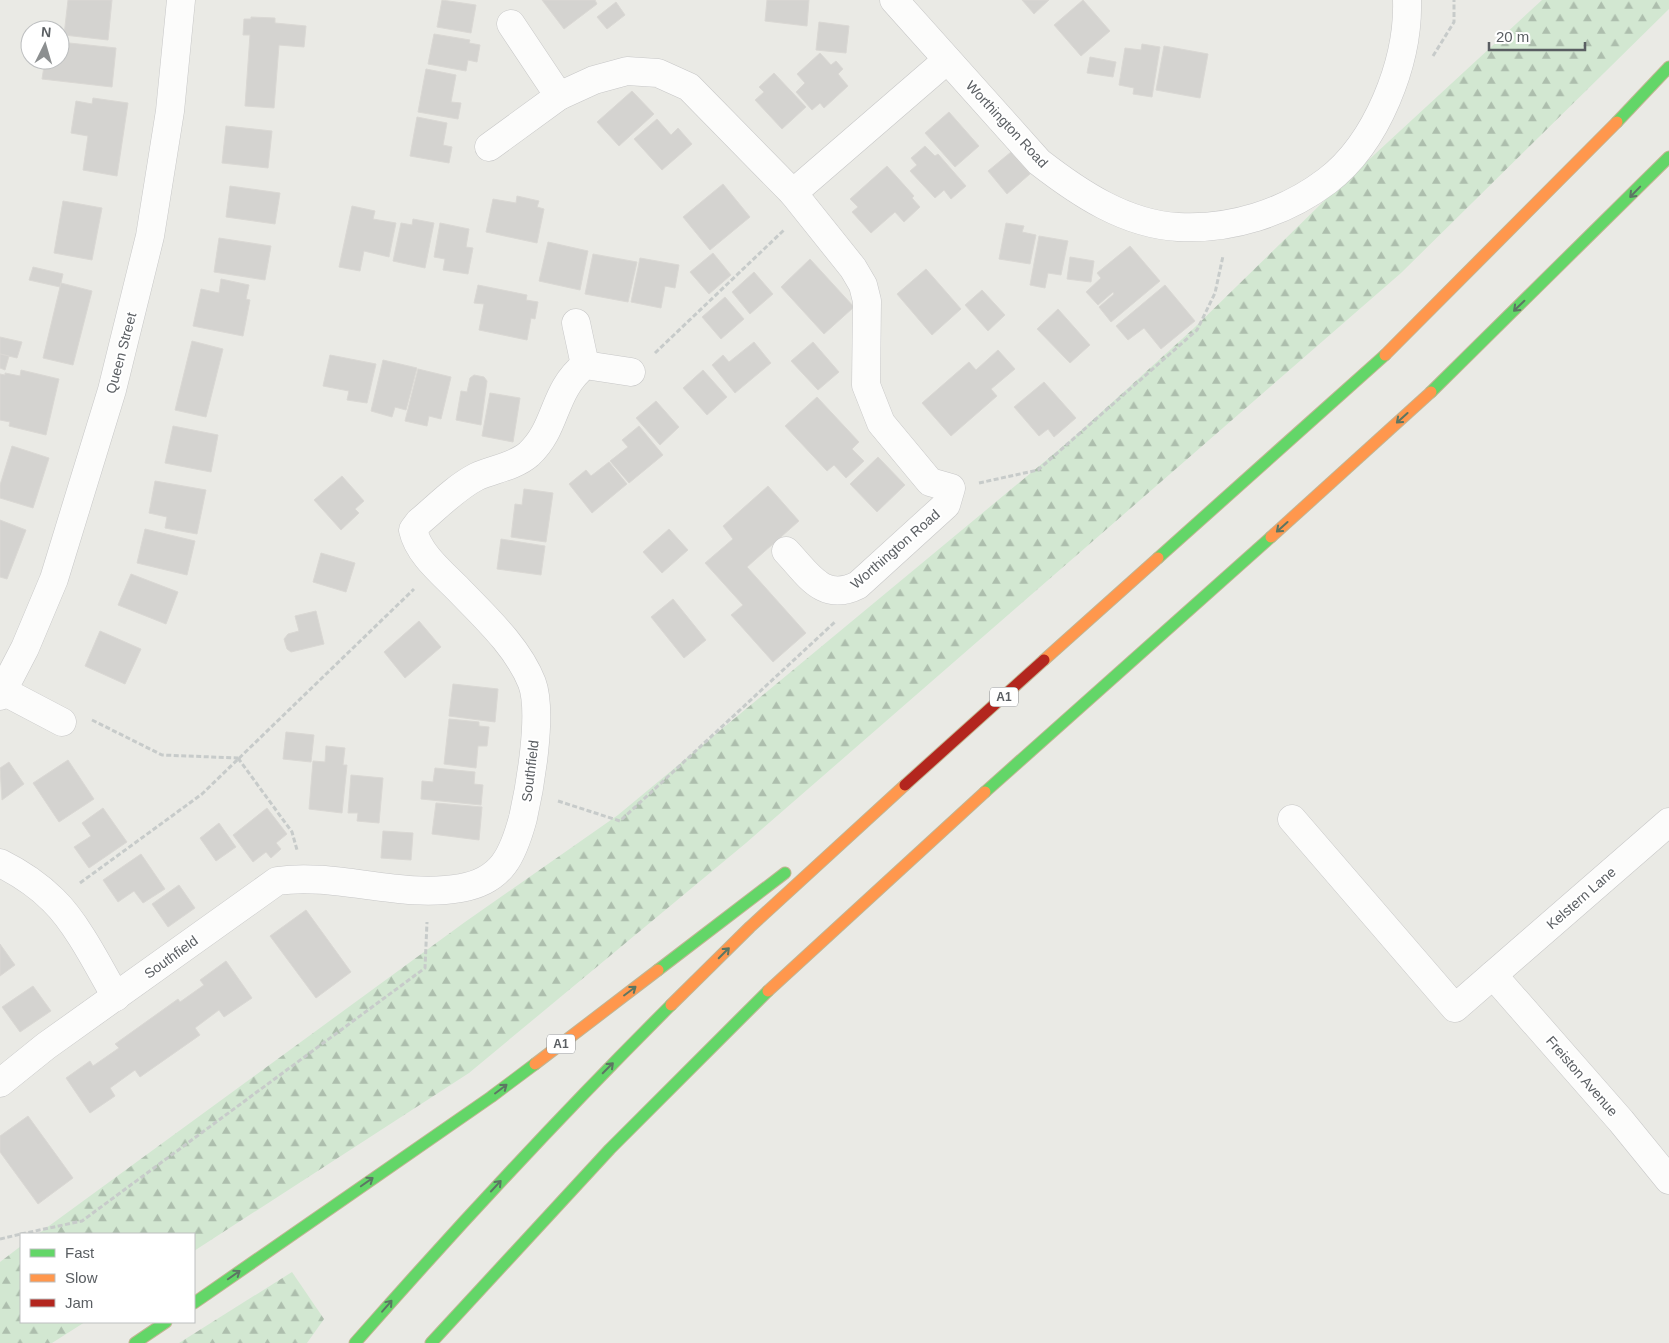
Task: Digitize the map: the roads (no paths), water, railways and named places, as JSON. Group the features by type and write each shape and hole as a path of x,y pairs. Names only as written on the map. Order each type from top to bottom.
{"highway":[{"name":"A1","path":"355,1343 431,1256 587,1089 750,927 919,772 1382,358 1579,162 1669,67"},
{"path":"432,1343 610,1149 778,982 952,820 1174,625 1429,394 1669,157"},
{"name":"A1","path":"816,850 919,772"},
{"name":"A1","path":"195,1302 491,1097 792,868"},
{"path":"135,1343 165,1323"}],"street":[{"name":"Queen Street","path":"62,722 2,693 25,648 54,579 112,390 150,236 170,110 181,0"},
{"name":"Worthington Road","path":"894,0 1039,162 1065,182 1101,204 1134,218 1177,227 1220,226 1268,214 1301,199 1328,180 1356,151 1374,125 1390,92 1402,49 1407,15 1407,0"},
{"path":"511,24 559,96"},
{"path":"800,201 947,60"},
{"name":"Worthington Road","path":"489,146 559,96 594,80 627,71 658,73 689,87 800,201 853,268 863,285 867,301 866,385 881,423 930,482 951,488 946,505 858,585 849,590 838,592 822,589 786,551"},
{"path":"576,323 584,365 631,372"},
{"name":"Southfield","path":"0,1083 46,1046 276,881 300,878 429,891 461,888 482,883 498,873 509,858 520,827 529,792 536,711 533,686 524,665 469,600 436,567 415,540 413,530 419,522 476,477 514,463 528,455 545,432 564,386 572,374 584,365"},
{"name":"Kelstern Lane","path":"1292,819 1455,1008 1669,822"},
{"path":"0,863 26,876 55,901 78,933 116,997"},
{"name":"Freiston Avenue","path":"1493,975 1621,1121 1669,1180"}]}
